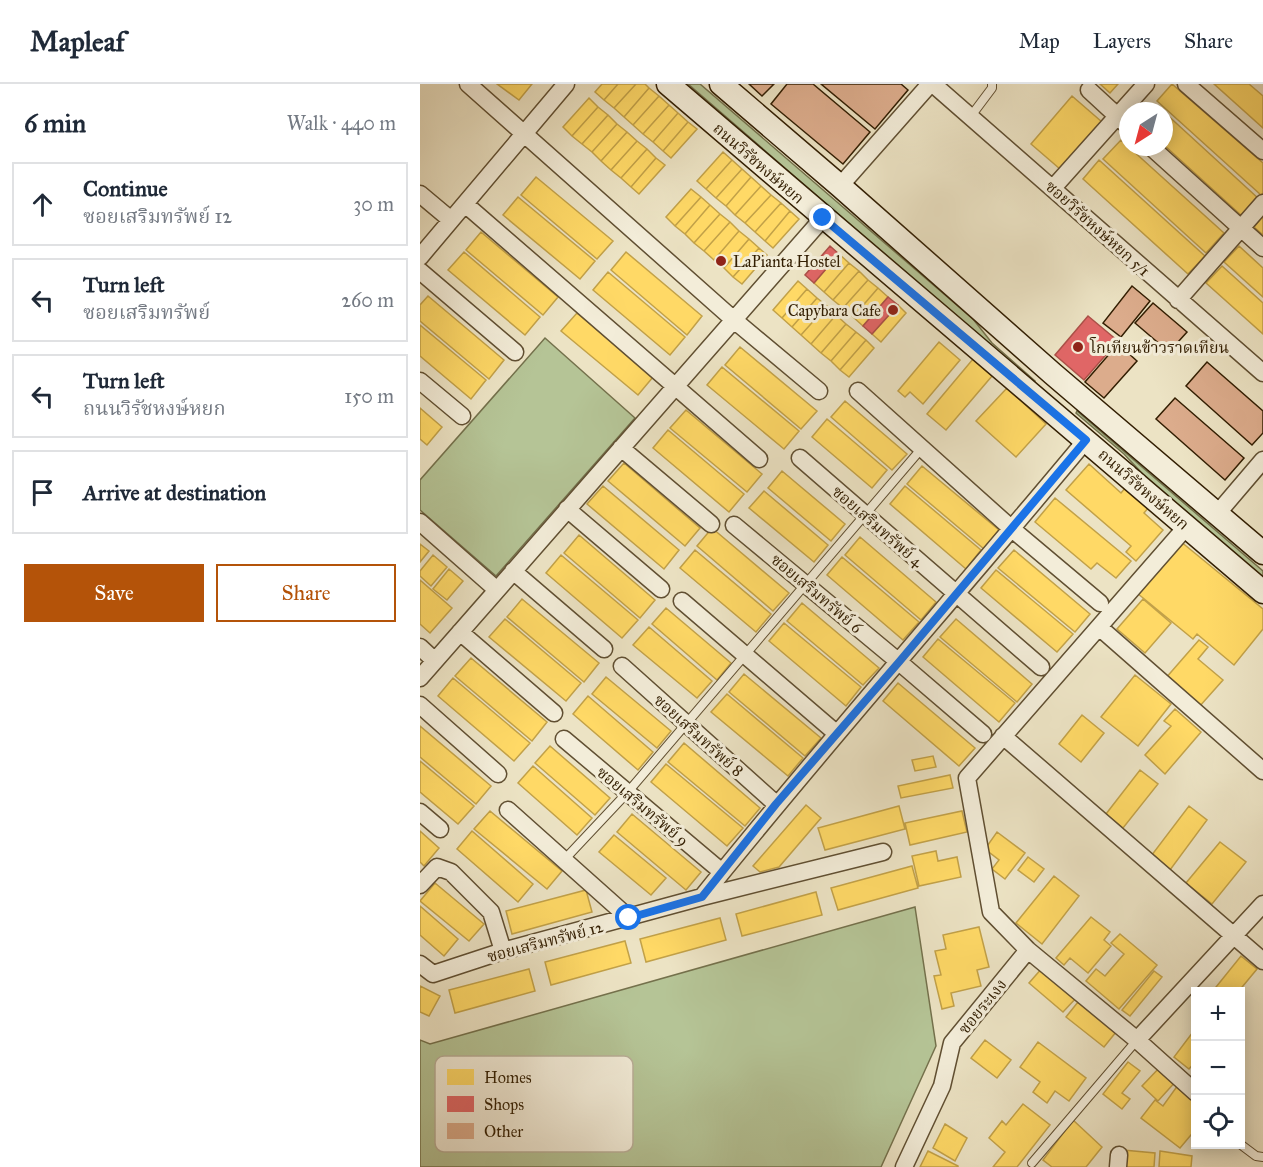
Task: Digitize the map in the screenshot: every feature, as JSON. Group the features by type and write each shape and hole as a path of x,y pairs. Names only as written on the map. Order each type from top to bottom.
{"main road":[{"name":"ถนนวิรัชหงษ์หยก","path":"668,84 1263,592"},
{"name":"ถนนวิรัชหงษ์หยก","path":"721,84 1053,374 1263,553"},
{"path":"1034,396 1053,374"}],"street":[{"path":"468,84 734,320 819,391"},
{"path":"420,257 566,84"},
{"path":"840,186 931,84"},
{"name":"ซอยวิรัชหงษ์หยก 5/1","path":"931,84 1263,373"},
{"path":"1134,102 1146,84"},
{"path":"1186,84 1263,151"},
{"path":"1089,90 1119,118"},
{"path":"1053,188 1119,124"},
{"path":"1161,156 1263,248"},
{"path":"420,194 451,220"},
{"path":"1178,300 1263,203"},
{"path":"465,204 759,459"},
{"path":"420,678 823,218"},
{"path":"420,271 515,352"},
{"path":"420,381 462,417"},
{"path":"858,391 1100,603"},
{"path":"702,897 776,804 1086,440"},
{"path":"621,448 711,524"},
{"name":"ซอยเสริมทรัพย์ 4","path":"800,458 1041,667"},
{"path":"1217,514 1263,460"},
{"path":"567,509 661,589"},
{"path":"420,522 497,590"},
{"name":"ซอยเสริมทรัพย์ 6","path":"734,525 983,734"},
{"path":"1187,526 967,778 991,912 1028,950 1137,1040 1191,1089"},
{"path":"513,571 604,649"},
{"path":"682,601 836,733"},
{"path":"1099,627 1263,771"},
{"path":"460,632 554,713"},
{"path":"420,647 435,661"},
{"name":"ซอยเสริมทรัพย์ 8","path":"622,666 776,804"},
{"path":"420,705 498,774"},
{"path":"1003,736 1263,961"},
{"name":"ซอยเสริมทรัพย์ 9","path":"564,739 722,872"},
{"path":"508,810 629,918"},
{"path":"420,813 440,829"},
{"name":"ซอยเสริมทรัพย์ 12","path":"420,964 433,974 503,951 702,897 883,852"},
{"path":"420,885 437,867 451,872 491,912 503,951"},
{"path":"1137,1040 1263,903"},
{"name":"ซอยระเงง","path":"904,1167 942,1086 951,1043 1028,950"}],"lane":[{"path":"970,116 992,88 992,84"},
{"path":"564,860 687,724 922,448"},
{"path":"1032,1163 1137,1040"},
{"path":"1245,1148 1256,1156 1263,1157"}],"green space":[{"path":"688,84 700,84 973,319 992,343 1035,381 1033,383"},
{"path":"545,338 635,418 496,576 420,510 420,480"},
{"path":"1077,411 1263,571 1263,581 1155,487 1124,454 1076,413"},
{"path":"915,907 936,1046 881,1167 420,1167 420,1040 430,1044"}],"building: Homes":[{"path":"497,84 532,84 519,100"},
{"path":"602,84 618,84 604,100 595,92"},
{"path":"618,84 636,84 614,108 604,100"},
{"path":"636,84 645,84 649,88 624,117 614,108"},
{"path":"1100,84 1118,84 1110,93"},
{"path":"1172,84 1263,163 1263,193 1261,195 1173,115 1173,102 1157,101"},
{"path":"1214,84 1249,84 1263,96 1263,128"},
{"path":"649,88 659,96 633,125 624,117"},
{"path":"659,96 669,105 643,134 633,125"},
{"path":"1072,96 1102,122 1060,169 1031,144"},
{"path":"589,98 598,107 572,136 563,127"},
{"path":"669,105 678,113 653,142 643,134"},
{"path":"598,107 608,115 582,144 572,136"},
{"path":"678,113 688,122 663,151 653,142"},
{"path":"608,115 617,124 592,152 582,144"},
{"path":"1173,120 1259,199 1243,217 1173,153"},
{"path":"688,122 697,129 671,158 663,151"},
{"path":"617,124 627,132 601,161 592,152"},
{"path":"627,132 637,141 611,170 601,161"},
{"path":"637,141 647,149 621,178 611,170"},
{"path":"1119,142 1119,156 1139,156 1224,233 1206,253 1103,159"},
{"path":"647,149 656,158 631,187 621,178"},
{"path":"723,152 732,160 706,189 697,181"},
{"path":"656,158 665,165 639,194 631,187"},
{"path":"732,160 742,169 716,198 706,189"},
{"path":"1099,160 1205,256 1188,274 1083,179"},
{"path":"742,169 751,177 726,206 716,198"},
{"path":"536,177 613,241 597,259 521,195"},
{"path":"751,177 761,186 735,215 726,206"},
{"path":"761,186 771,195 745,223 735,215"},
{"path":"691,189 701,197 675,226 666,217"},
{"path":"771,195 781,203 755,232 745,223"},
{"path":"518,197 595,261 580,279 503,215"},
{"path":"701,197 710,205 685,234 675,226"},
{"path":"781,203 790,211 765,241 755,232"},
{"path":"710,205 720,214 694,243 685,234"},
{"path":"790,211 799,219 773,248 765,241"},
{"path":"720,214 730,222 704,251 694,243"},
{"path":"1263,216 1263,235 1254,227"},
{"path":"730,222 739,231 714,260 704,251"},
{"path":"739,231 749,239 724,268 714,260"},
{"path":"481,232 558,297 543,315 466,250"},
{"path":"749,239 759,248 733,277 724,268"},
{"path":"1239,246 1263,268 1263,297 1224,262"},
{"path":"759,248 767,255 742,284 733,277"},
{"path":"464,252 540,317 525,335 448,270"},
{"path":"626,252 702,316 687,335 611,270"},
{"path":"839,254 849,263 824,292 814,283"},
{"path":"849,263 859,271 833,300 824,292"},
{"path":"1222,266 1263,303 1263,334 1206,283"},
{"path":"859,271 868,280 843,308 833,300"},
{"path":"608,272 685,337 670,355 593,290"},
{"path":"868,280 878,288 853,317 843,308"},
{"path":"798,281 807,289 782,318 773,310"},
{"path":"878,288 888,297 863,326 853,317"},
{"path":"807,289 817,298 792,327 782,318"},
{"path":"428,296 504,360 489,379 420,321 420,305"},
{"path":"817,298 827,306 801,335 792,327"},
{"path":"898,305 906,313 881,342 872,334"},
{"path":"827,306 836,315 811,344 801,335"},
{"path":"577,313 653,377 638,395 561,331"},
{"path":"836,315 846,324 821,353 811,344"},
{"path":"846,324 856,332 831,361 821,353"},
{"path":"420,325 486,380 471,399 420,356"},
{"path":"856,332 866,340 840,370 831,361"},
{"path":"866,340 874,348 849,377 840,370"},
{"path":"939,342 960,360 923,404 910,392 905,397 898,391"},
{"path":"740,347 817,411 801,429 725,365"},
{"path":"973,359 992,376 946,430 927,414"},
{"path":"722,367 799,431 784,449 707,385"},
{"path":"1007,388 1046,424 1016,457 976,421"},
{"path":"845,401 907,454 892,470 831,417"},
{"path":"420,408 442,427 427,445 420,439"},
{"path":"686,410 762,474 747,492 670,428"},
{"path":"827,419 887,470 872,488 812,437"},
{"path":"668,430 744,494 729,512 653,448"},
{"path":"624,463 700,528 685,546 608,481"},
{"path":"1089,464 1121,493 1126,487 1149,507 1144,513 1163,530 1136,561 1126,552 1131,546 1066,490"},
{"path":"922,466 999,530 984,549 907,484"},
{"path":"782,471 845,524 831,541 768,488"},
{"path":"603,486 679,550 664,569 587,504"},
{"path":"905,486 981,550 966,569 890,504"},
{"path":"764,491 828,545 814,562 749,508"},
{"path":"1055,498 1131,561 1116,578 1097,563 1091,569 1035,522"},
{"path":"712,528 789,593 773,611 697,546"},
{"path":"579,535 655,600 640,618 564,553"},
{"path":"860,537 936,602 921,620 845,555"},
{"path":"1180,541 1263,609 1263,629 1234,665 1197,634 1193,639 1137,593"},
{"path":"420,544 429,551 420,562"},
{"path":"695,550 771,614 756,632 680,568"},
{"path":"1014,550 1090,614 1075,632 998,568"},
{"path":"433,555 447,567 431,586 420,576 420,571"},
{"path":"561,555 638,620 622,638 546,573"},
{"path":"842,557 919,622 903,640 827,575"},
{"path":"449,569 463,581 447,600 433,589"},
{"path":"996,570 1073,634 1057,652 981,588"},
{"path":"420,580 452,608 430,633 420,624"},
{"path":"522,599 599,663 584,682 507,617"},
{"path":"1143,599 1171,623 1145,653 1117,629"},
{"path":"802,603 879,668 863,685 787,621"},
{"path":"666,608 731,663 717,680 652,624"},
{"path":"505,619 581,683 566,701 489,637"},
{"path":"956,619 1032,684 1017,702 940,637"},
{"path":"784,623 861,687 846,706 769,641"},
{"path":"649,627 712,681 697,698 633,645"},
{"path":"938,639 1015,703 999,722 923,657"},
{"path":"1199,640 1208,647 1198,659 1223,680 1199,707 1165,679"},
{"path":"471,658 547,722 532,741 455,676"},
{"path":"744,674 821,738 805,756 729,692"},
{"path":"1135,675 1171,704 1138,746 1101,717"},
{"path":"606,677 671,731 657,748 592,694"},
{"path":"453,678 530,743 514,761 438,696"},
{"path":"898,683 975,748 959,766 883,701"},
{"path":"727,694 803,758 788,776 711,712"},
{"path":"588,696 653,752 638,770 573,714"},
{"path":"1175,709 1201,732 1165,774 1145,755 1171,726 1164,721"},
{"path":"1082,715 1104,733 1081,762 1059,744"},
{"path":"420,726 491,786 476,804 420,757"},
{"path":"684,743 760,808 745,826 668,762"},
{"path":"550,746 610,798 595,815 535,763"},
{"path":"933,756 936,767 915,771 912,760"},
{"path":"420,761 474,806 458,824 420,792"},
{"path":"666,764 743,828 727,846 651,782"},
{"path":"533,766 592,818 577,835 518,783"},
{"path":"1140,770 1158,784 1123,828 1106,814"},
{"path":"950,775 953,788 901,798 898,786"},
{"path":"806,805 821,818 779,867 760,872 753,866"},
{"path":"899,806 905,829 825,850 818,828"},
{"path":"1189,806 1207,820 1170,870 1151,856"},
{"path":"490,811 562,871 547,889 474,829"},
{"path":"962,811 967,832 910,845 905,823"},
{"path":"632,814 701,872 686,890 617,832"},
{"path":"420,831 439,848 424,866 420,862"},
{"path":"472,831 533,884 518,902 457,849"},
{"path":"997,832 1025,853 1005,879 992,869 999,860 985,849"},
{"path":"614,835 666,878 651,895 599,852"},
{"path":"1220,842 1246,862 1212,904 1186,883"},
{"path":"936,851 938,861 957,857 961,877 919,886 912,856"},
{"path":"1028,857 1044,869 1034,882 1018,870"},
{"path":"912,866 918,888 838,910 831,888"},
{"path":"1054,876 1079,896 1042,944 1016,923"},
{"path":"435,883 484,924 469,941 420,901"},
{"path":"586,890 592,912 512,934 506,911"},
{"path":"816,892 822,915 742,936 736,914"},
{"path":"420,906 458,939 444,956 420,935"},
{"path":"1091,917 1110,932 1104,940 1111,946 1088,973 1070,958 1064,965 1056,958"},
{"path":"720,918 726,940 646,962 640,939"},
{"path":"979,927 989,967 977,970 981,986 951,993 954,1006 942,1009 934,976 941,975 935,951 946,949 943,935"},
{"path":"1120,934 1157,965 1119,1009 1086,981 1096,969 1105,976 1124,954 1111,943"},
{"path":"625,941 631,963 551,985 545,962"},
{"path":"1241,956 1257,969 1242,987 1216,987"},
{"path":"1043,967 1077,997 1063,1012 1029,983"},
{"path":"529,969 535,991 455,1013 449,990"},
{"path":"1154,971 1162,977 1130,1016 1122,1010"},
{"path":"420,986 440,996 429,1016 420,1012"},
{"path":"1078,1002 1116,1032 1104,1047 1066,1017"},
{"path":"1191,1035 1191,1067 1189,1069 1174,1057"},
{"path":"985,1040 1011,1060 997,1078 971,1058"},
{"path":"1038,1042 1086,1078 1069,1101 1055,1091 1047,1103 1033,1092 1040,1082 1020,1067"},
{"path":"1128,1062 1140,1071 1122,1093 1130,1099 1122,1109 1103,1094"},
{"path":"1161,1066 1177,1080 1158,1101 1142,1086"},
{"path":"1178,1085 1191,1095 1191,1135 1180,1148 1141,1118 1155,1100 1163,1106"},
{"path":"1023,1104 1050,1125 1017,1167 993,1167 1005,1152 989,1138 1002,1121 1006,1125"},
{"path":"1073,1120 1102,1147 1086,1167 1052,1167 1043,1160"},
{"path":"945,1124 967,1138 955,1161 933,1148"},
{"path":"1123,1150 1155,1153 1154,1167 1122,1167"},
{"path":"928,1151 958,1166 958,1167 920,1167"},
{"path":"1160,1151 1192,1156 1191,1167 1159,1167"}],"building: Shops":[{"path":"830,246 839,254 814,283 805,275"},
{"path":"888,297 898,305 872,334 863,326"},
{"path":"1088,316 1118,341 1084,380 1055,355"}],"building: Other":[{"path":"749,84 774,84 762,96"},
{"path":"787,84 813,84 870,132 843,164 771,104"},
{"path":"821,84 901,84 908,90 875,129"},
{"path":"1132,286 1150,301 1121,337 1103,323"},
{"path":"1153,303 1187,332 1169,352 1135,323"},
{"path":"1118,344 1137,361 1104,398 1085,382"},
{"path":"1207,362 1263,411 1263,433 1252,445 1186,386"},
{"path":"1175,398 1244,458 1225,480 1156,419"}],"place":[{"name":"LaPianta Hostel","path":"721,261"},
{"name":"Capybara Cafe","path":"893,310"},
{"name":"โกเทียนข้าวราดเทียน","path":"1078,347"}],"route":[{"path":"629,918 702,897 776,804 1086,440 823,218"}]}
